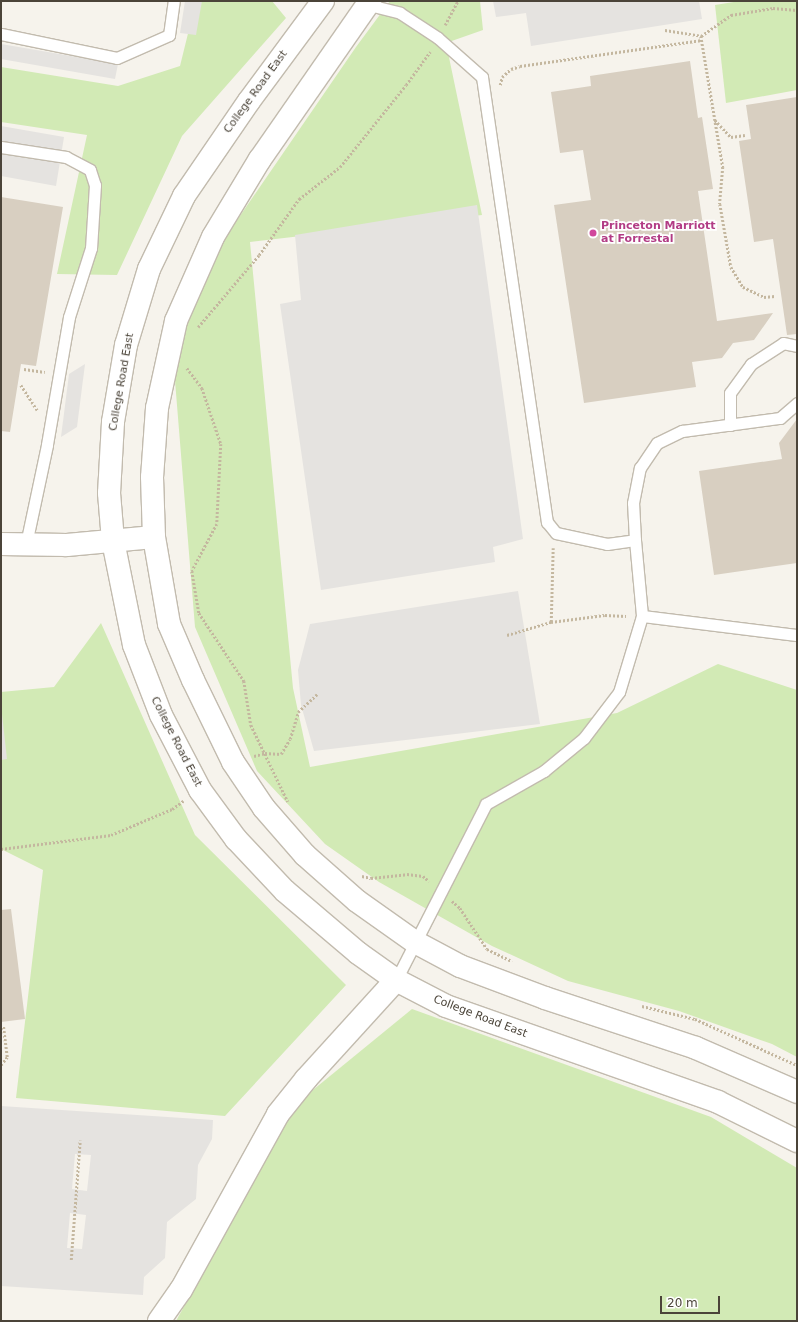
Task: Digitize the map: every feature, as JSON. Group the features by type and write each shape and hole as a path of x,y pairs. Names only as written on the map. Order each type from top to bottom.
{"street":[{"name":"College Road East","path":"323,1 249,101 184,196 149,269 126,345 113,422 109,493 113,541 134,645 161,715 200,790 236,839 285,891 358,953 396,980 446,1006 718,1102 797,1141"},
{"path":"365,2 260,159 213,237 176,321 158,408 152,477 154,537 169,624 193,680 233,762 264,808 305,855 357,902 415,942 460,966 545,998 696,1048 797,1092"},
{"path":"1,544 67,545 154,537"},
{"path":"159,1321 181,1290 278,1114 306,1079 396,980"}],"lane":[{"path":"1,34 117,58 169,35 174,1"},
{"path":"365,2 400,13 438,38 482,77 547,522 556,533 607,544 635,540"},
{"path":"1,147 66,157 90,170 95,185 91,248 69,317 47,445 26,544"},
{"path":"730,425 730,393 751,364 783,342 797,346"},
{"path":"396,980 486,804 544,771 584,738 619,692 642,616 633,503 640,468 657,443 682,431 780,418 797,403"},
{"path":"642,616 797,635"}],"path":[{"path":"196,332 199,326 258,255 299,200 345,161 406,85 438,38 458,1"},
{"path":"665,30 701,36 731,16 773,8 797,10"},
{"path":"701,36 723,168 720,204 731,267 743,287 764,297 775,296"},
{"path":"499,88 502,77 511,69 520,66 702,40"},
{"path":"715,119 731,137 745,135"},
{"path":"183,363 202,388 221,444 217,524 192,571 200,613 244,681 251,725 291,807"},
{"path":"24,369 60,374"},
{"path":"20,385 39,414"},
{"path":"551,622 552,554"},
{"path":"507,635 551,622 605,615 642,616"},
{"path":"233,762 265,753 281,754 290,739 298,712 317,694"},
{"path":"1,849 111,835 172,809 200,790"},
{"path":"356,875 371,878 407,874 423,876 460,908 487,949 515,963"},
{"path":"634,1004 695,1019 797,1065"},
{"path":"1,1065 7,1057 3,1026"},
{"path":"70,1260 80,1140"}],"green space":[{"path":"196,1 272,1 286,18 182,136 117,275 57,274 87,135 1,122 1,67 118,86 180,66"},
{"path":"390,1 480,1 483,30 446,43 482,215 250,242 293,688 310,767 617,713 718,664 797,690 797,1057 772,1044 679,1011 568,981 492,946 379,882 325,844 257,771 195,627 173,356 222,242 356,47"},
{"path":"740,1 797,1 797,90 726,103 715,5"},
{"path":"101,623 195,835 346,985 225,1116 16,1098 43,870 1,849 1,692 54,687"},
{"path":"412,1009 711,1117 797,1168 797,1321 176,1321 297,1103"}],"shaded area":[{"path":"185,1 202,1 196,35 180,33"},
{"path":"493,1 699,1 702,19 531,46 526,13 496,17"},
{"path":"1,44 118,64 115,79 1,59"},
{"path":"1,126 64,137 56,186 1,176"},
{"path":"477,205 523,539 493,547 495,562 321,590 280,304 301,300 295,235"},
{"path":"85,364 77,427 61,437 69,374"},
{"path":"518,591 540,724 314,751 301,705 298,670 310,624"},
{"path":"1,705 7,759 1,760"},
{"path":"1,1106 213,1120 212,1139 198,1165 196,1199 167,1222 165,1258 144,1277 143,1295 1,1286","holes":["75,1154 91,1155 87,1191 72,1189","70,1213 86,1215 82,1249 67,1248"]}],"building":[{"name":"Princeton Marriott at Forrestal","path":"690,61 698,118 702,117 713,189 698,191 717,321 773,313 754,340 733,343 722,358 692,362 696,387 584,403 554,205 591,200 583,150 560,153 551,92 591,86 590,76"},
{"path":"797,97 797,334 787,335 773,239 754,242 739,141 751,139 746,105"},
{"path":"1,197 63,207 36,366 21,364 10,432 1,431"},
{"path":"797,419 797,563 714,575 699,471 782,459 779,443"},
{"path":"11,909 25,1019 1,1022 1,910"}],"place":[{"name":"Princeton Marriott at Forrestal","path":"593,233"}]}
